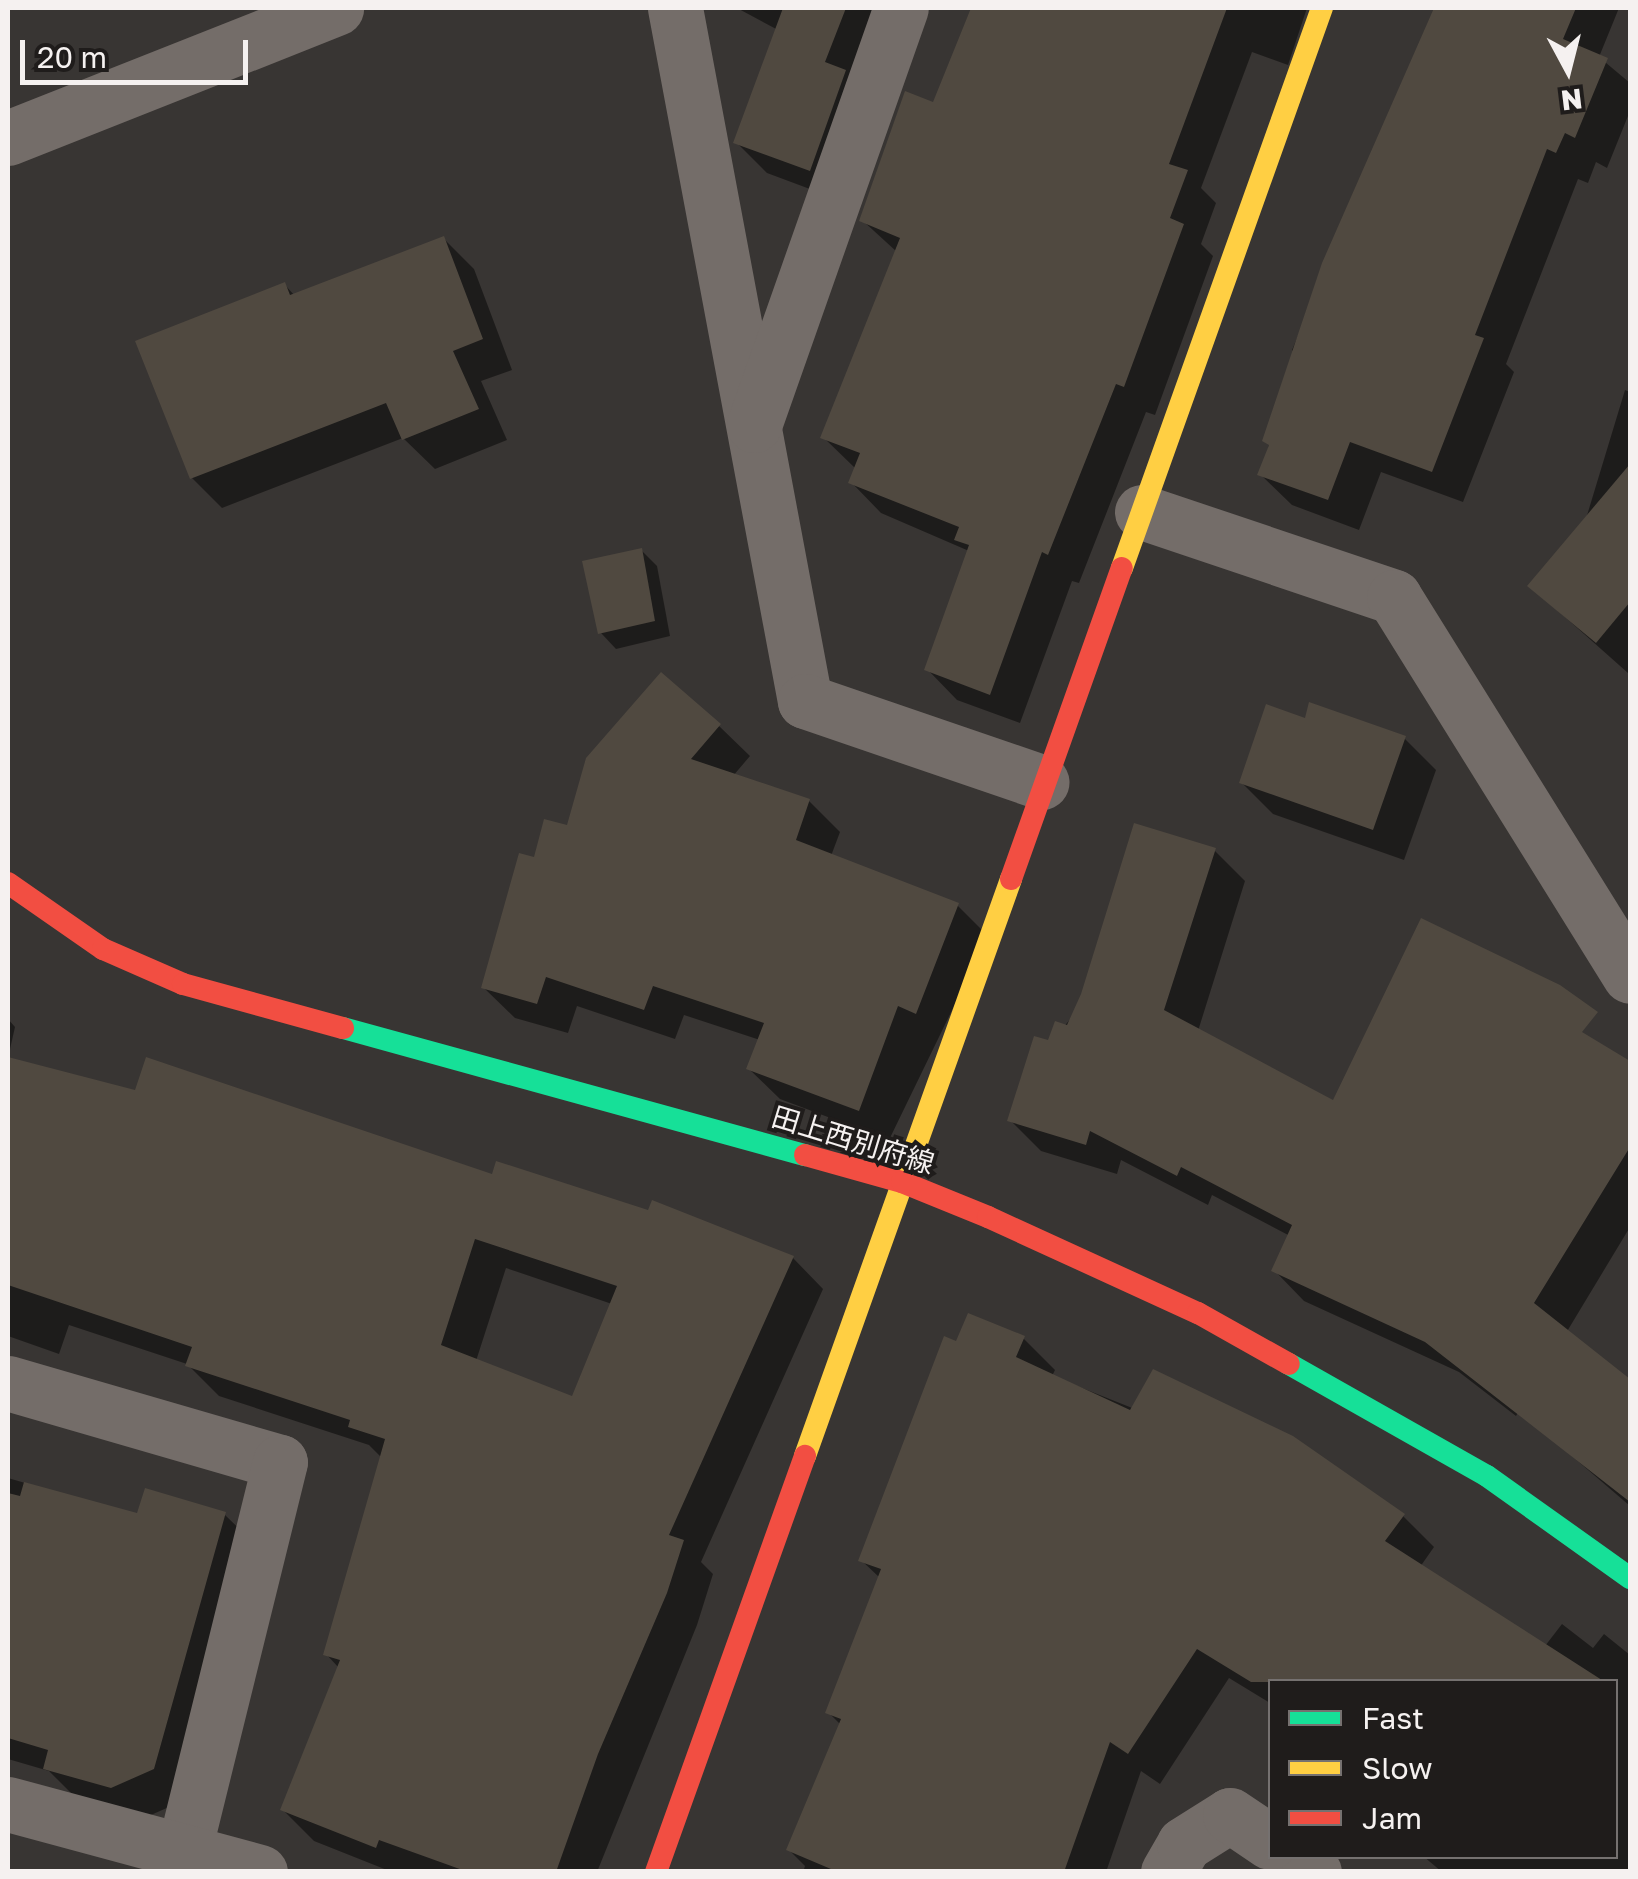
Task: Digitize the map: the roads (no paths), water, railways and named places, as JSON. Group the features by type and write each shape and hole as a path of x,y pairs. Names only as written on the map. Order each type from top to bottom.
{"street":[{"path":"8,138 336,8"},
{"path":"675,8 805,701 1042,782"},
{"path":"754,426 900,8"},
{"path":"656,1872 1042,782 1322,8"},
{"path":"1142,512 1394,597 1630,976"},
{"name":"田上西別府線","path":"8,882 102,950 183,984 902,1182 1198,1313 1487,1476 1630,1578"},
{"path":"8,1383 280,1462 184,1850"},
{"path":"8,1804 260,1872"},
{"path":"1168,1872 1184,1844 1230,1815 1268,1841"}]}
